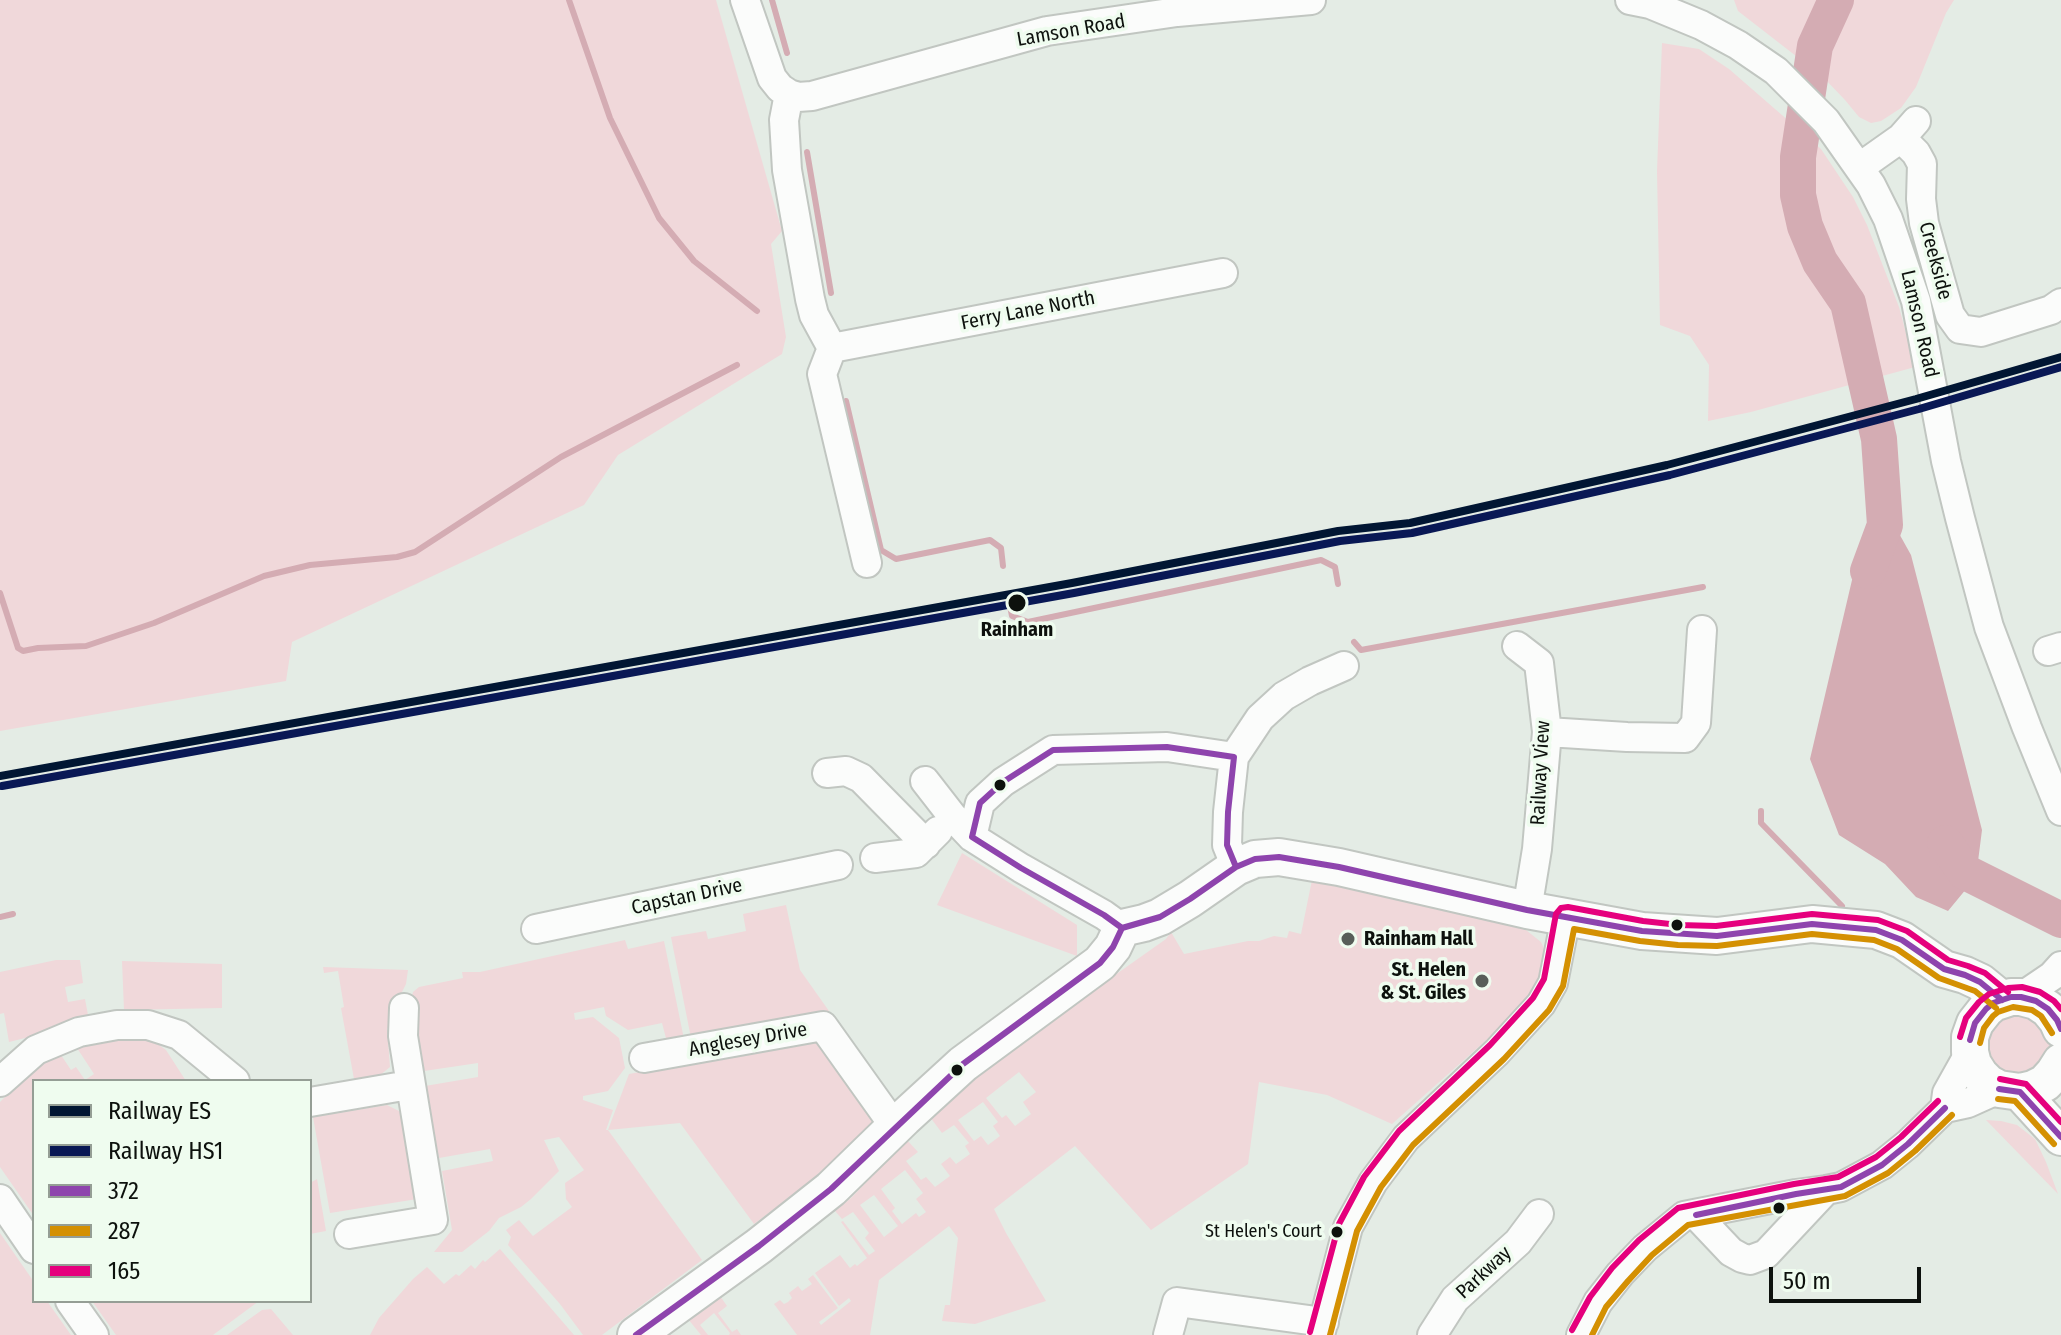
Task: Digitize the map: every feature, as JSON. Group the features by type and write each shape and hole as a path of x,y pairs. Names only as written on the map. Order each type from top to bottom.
{"main road":[{"path":"636,1335 759,1246 831,1189 963,1064 1100,963 1113,947 1122,928 1160,917 1236,867 1255,859 1279,857 1339,867 1527,910 1642,931 1717,936 1812,924 1876,930 1902,940 1944,969 1965,975 2012,998 2036,1001 2048,1009 2061,1029"},
{"path":"1944,969 1972,1038 1973,1064 1988,1083 2010,1090 2033,1089 2045,1083 2061,1062"},
{"path":"1972,1038 1986,1009 2012,998"},
{"path":"2010,1090 2061,1137"}],"street":[{"path":"745,0 772,78 789,94 784,120 787,170 814,315 832,348 822,374 867,563"},
{"name":"Lamson Road","path":"789,94 812,96 1047,31 1177,12 1311,0"},
{"name":"Lamson Road","path":"1630,0 1650,4 1701,25 1776,71 1826,121 1860,167 1888,219 1916,301 1950,475 1989,627 2061,811"},
{"name":"Creekside","path":"1860,167 1908,129 1922,164 1922,214 1950,315 1960,329 1981,332 2051,310 2061,303"},
{"name":"Ferry Lane North","path":"832,348 1223,273"},
{"path":"1547,732 1685,738 1696,723 1702,630"},
{"name":"Railway View","path":"1517,646 1539,663 1547,732 1537,849 1527,910"},
{"path":"1236,867 1227,845 1234,757 1260,718 1284,696 1344,666"},
{"path":"875,858 916,853 926,844 962,827 980,803 1003,782 1053,750 1167,747 1234,757"},
{"path":"827,773 846,771 861,778 926,844"},
{"path":"925,781 962,827 1021,868 1122,928"},
{"name":"Capstan Drive","path":"536,929 838,865"},
{"path":"1168,1335 1177,1302 1322,1328 1348,1227 1373,1182 1406,1138 1497,1052 1541,1004 1553,983 1566,917"},
{"path":"2012,998 2052,976 2061,966"},
{"path":"349,1234 433,1220 409,1085 403,1036 404,1008"},
{"path":"0,1082 36,1050 79,1032 117,1025 148,1025 179,1035 233,1079"},
{"name":"Anglesey Drive","path":"644,1058 823,1026 895,1127"},
{"path":"1945,1108 1947,1093 1972,1038"},
{"path":"312,1102 409,1085"},
{"path":"1581,1335 1598,1302 1620,1274 1684,1216 1841,1187 1882,1165 1945,1108 2010,1090"},
{"path":"1696,1215 1731,1252 1750,1260 1766,1254 1826,1190"},
{"path":"0,1199 32,1246"},
{"name":"Parkway","path":"1432,1335 1455,1299 1518,1242 1539,1214"},
{"path":"71,1303 94,1335"}],"shaded area":[{"path":"0,0 716,0 782,231 771,244 786,337 782,354 618,455 584,505 292,642 286,681 0,731"},
{"path":"1734,0 1954,0 1916,87 1901,108 1881,121 1871,123 1859,117 1823,77 1738,11"},
{"path":"1662,43 1699,49 1729,69 1821,149 1853,197 1867,225 1899,307 1915,367 1708,421 1709,365 1690,336 1660,325 1657,171"},
{"path":"1891,519 1911,555 1982,830 1976,877 1948,911 1916,897 1885,864 1839,835 1810,759 1860,546"},
{"path":"962,853 1077,925 1077,956 937,905"},
{"path":"1312,880 1381,893 1526,930 1541,942 1549,960 1538,994 1392,1124 1327,1095 1259,1082 1248,1164 1151,1230 1075,1146 994,1209 1046,1301 975,1324 942,1321 945,1305 950,1305 958,1238 949,1226 879,1280 870,1335 797,1335 774,1304 780,1300 784,1304 788,1302 792,1298 789,1293 798,1286 802,1291 812,1284 808,1279 813,1275 838,1308 819,1322 821,1325 851,1301 849,1298 839,1306 815,1273 840,1255 850,1268 867,1258 841,1222 869,1255 875,1251 865,1238 869,1233 853,1212 842,1219 835,1211 907,1140 918,1152 906,1161 921,1180 926,1177 935,1187 950,1176 941,1164 950,1157 956,1164 970,1154 965,1146 969,1143 954,1125 942,1133 930,1117 996,1059 1166,939 1171,932 1184,954 1274,936 1287,938 1289,931 1301,934","holes":["1019,1072 1036,1092 1023,1102 1031,1114 1015,1126 1006,1115 1002,1118 986,1098","983,1102 998,1122 993,1126 1000,1136 988,1145 981,1136 974,1141 958,1120","905,1170 923,1193 916,1199 926,1212 919,1217 916,1213 902,1224 881,1189","874,1195 898,1226 884,1237 860,1205"]},
{"path":"786,905 800,970 829,1011 691,1038 671,937 706,931 708,939 746,931 743,914"},
{"path":"625,940 628,949 664,941 684,1039 667,1042 662,1023 628,1030 606,1016 604,1007 574,1013 575,1020 593,1017 619,1038 625,1068 608,1091 583,1096 583,1100 613,1110 608,1130 702,1260 602,1335 583,1335 508,1245 511,1237 506,1230 519,1220 533,1236 572,1207 566,1199 565,1183 584,1170 559,1137 544,1140 559,1171 531,1199 499,1218 489,1231 462,1252 434,1252 452,1230 442,1171 493,1161 490,1149 439,1158 425,1086 478,1077 478,1063 424,1071 411,1000 413,992 419,987 463,978 462,972 480,972"},
{"path":"56,960 80,960 83,983 65,987 68,1002 85,999 88,1015 9,1042 4,1013 0,1014 0,972"},
{"path":"122,961 222,964 222,1008 124,1010"},
{"path":"323,967 408,970 400,996 397,1026 387,1028 390,1067 379,1076 354,1079 341,1008 344,1007 338,971 324,973"},
{"path":"2016,1012 2039,1019 2051,1041 2050,1053 2025,1078 2001,1074 1986,1056 1987,1032 1994,1021"},
{"path":"817,1039 874,1121 808,1184 754,1224 680,1123 608,1130 629,1074"},
{"path":"104,1040 145,1040 159,1045 166,1050 185,1079 86,1079 94,1074 77,1048"},
{"path":"61,1055 71,1070 76,1067 84,1079 32,1079 32,1213 0,1167 0,1102 33,1069"},
{"path":"387,1105 402,1116 417,1199 330,1213 313,1117"},
{"path":"1986,1120 2017,1125 2035,1139 2058,1194"},
{"path":"317,1179 326,1231 312,1234 312,1182"},
{"path":"0,1233 32,1279 32,1303 48,1303 71,1335 0,1335"},
{"path":"500,1249 574,1335 370,1335 379,1318 427,1267 444,1284 471,1265 475,1269"},
{"path":"720,1296 727,1306 718,1313 732,1332 737,1329 741,1335 729,1335 714,1313 700,1325 708,1335 701,1335 688,1319"},
{"path":"93,1303 256,1303 213,1335 116,1335"},
{"path":"271,1309 293,1335 227,1335 262,1310"}],"waterway":[{"path":"569,0 610,118 659,218 694,261 757,311"},
{"path":"772,0 787,53"},
{"path":"1836,0 1815,46 1798,157 1798,195 1805,226 1820,262 1848,303 1879,439 1885,525 1868,571"},
{"path":"807,152 831,293"},
{"path":"0,593 18,648 23,651 86,646 154,623 264,576 310,565 397,557 415,552 561,457 737,365"},
{"path":"846,401 881,550 896,559 990,540 1001,548 1003,566"},
{"path":"1010,606 1012,616 1028,622 1321,560 1335,567 1338,584"},
{"path":"1354,642 1361,650 1703,587"},
{"path":"1761,811 1761,823 1842,906"},
{"path":"1945,843 1965,872 2061,920"},
{"path":"0,917 13,914"}],"rail line":[{"name":"ES","path":"0,776 1072,583 1338,531 1410,523 1667,465 2061,357"},
{"name":"HS1","path":"2,786 1074,593 1340,541 1412,533 1670,475 1919,409 2061,367"}],"transit line":[{"name":"372","path":"1122,928 972,837 980,803 1003,782 1053,750 1167,747 1234,757 1227,845 1236,867"},
{"name":"372","path":"1122,928 1160,917 1236,867 1255,859 1279,857 1642,931 1717,936 1812,924 1876,930 1902,940 1944,969 1980,982 2002,1000"},
{"name":"165","path":"1310,1332 1339,1224 1364,1177 1399,1131 1490,1045 1533,998 1544,979 1556,914 1561,908 1679,925 1716,926 1812,914 1878,920 1907,931 1948,960 1985,973 2008,992"},
{"name":"372","path":"636,1335 759,1246 831,1189 963,1064 1100,963 1113,947 1122,928"},
{"name":"287","path":"1330,1335 1357,1231 1381,1187 1413,1145 1504,1059 1549,1010 1563,986 1574,929 1678,945 1717,946 1812,934 1874,940 1897,949 1939,978 1975,991 1996,1008"},
{"name":"165","path":"1960,1037 1966,1018 1979,1002 1989,994 2008,988 2022,987 2040,992 2061,1009"},
{"name":"372","path":"1970,1040 1975,1023 1986,1009 2011,997 2036,1001 2048,1009 2061,1029"},
{"name":"287","path":"1980,1043 1984,1028 1993,1016 2013,1007 2032,1010 2041,1016 2052,1033"},
{"name":"165","path":"2000,1079 2026,1084 2061,1122"},
{"name":"372","path":"1999,1089 2020,1092 2061,1137"},
{"name":"287","path":"1998,1099 2015,1101 2054,1144"},
{"name":"165","path":"1572,1330 1590,1297 1612,1268 1639,1240 1678,1208 1838,1177 1876,1157 1938,1101"},
{"name":"372","path":"1696,1215 1841,1187 1882,1165 1945,1108"},
{"name":"287","path":"1592,1335 1606,1307 1628,1281 1652,1255 1688,1225 1845,1196 1888,1173 1952,1115"}],"place":[{"name":"Rainham","path":"1017,603"},
{"name":"Rainham Hall","path":"1348,939"},
{"name":"St. Helen & St. Giles","path":"1482,981"},
{"name":"St Helen's Court","path":"1337,1232"}]}
